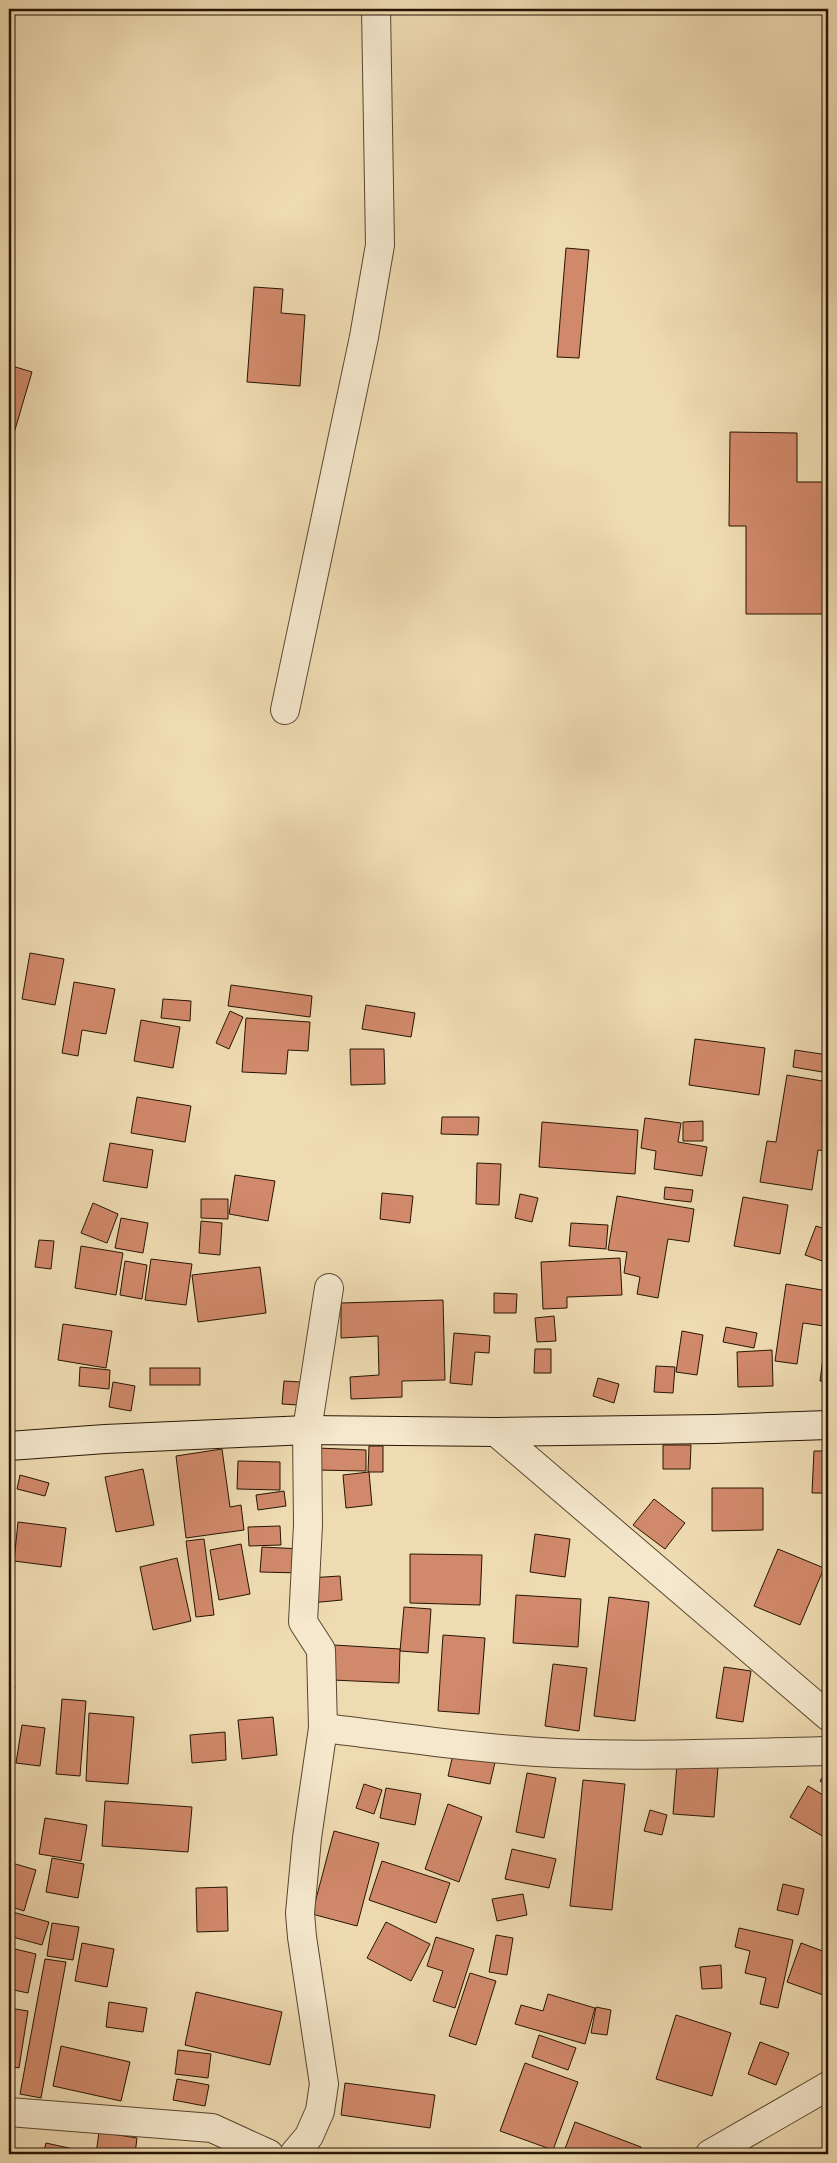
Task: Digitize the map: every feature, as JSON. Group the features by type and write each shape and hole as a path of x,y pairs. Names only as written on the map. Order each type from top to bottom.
{"street":[{"path":"285,710 364,337 380,245 376,9"},
{"path":"294,2154 309,2136 317,2120 324,2084 300,1913 307,1838 323,1728 320,1650 303,1622 308,1525 307,1430 329,1288"},
{"path":"9,1446 105,1439 307,1430 496,1432 714,1429 828,1425"},
{"path":"496,1432 828,1716"},
{"path":"323,1728 472,1746 554,1753 618,1755 828,1751"},
{"path":"710,2154 828,2086"},
{"path":"9,2112 212,2128 269,2154"}],"building":[{"path":"566,248 589,250 579,358 557,357"},
{"path":"254,287 283,289 281,313 305,315 300,386 247,382"},
{"path":"9,365 32,372 9,450"},
{"path":"730,432 797,433 797,482 824,482 824,614 746,614 746,526 729,526"},
{"path":"30,953 64,959 55,1005 22,999"},
{"path":"74,982 115,989 106,1034 82,1030 78,1056 62,1053"},
{"path":"231,985 312,996 310,1017 228,1006"},
{"path":"163,999 191,1001 190,1021 161,1018"},
{"path":"366,1005 415,1013 411,1037 362,1029"},
{"path":"230,1011 243,1017 229,1049 216,1043"},
{"path":"246,1018 310,1022 308,1051 288,1050 286,1074 242,1072"},
{"path":"141,1020 180,1027 173,1068 134,1061"},
{"path":"695,1039 765,1048 759,1095 689,1085"},
{"path":"350,1049 384,1049 385,1084 351,1085"},
{"path":"795,1050 828,1055 828,1073 793,1067"},
{"path":"787,1075 828,1082 822,1122 828,1123 828,1151 818,1150 812,1190 760,1182 767,1141 776,1142"},
{"path":"137,1097 191,1106 185,1142 131,1133"},
{"path":"442,1117 479,1117 478,1135 441,1134"},
{"path":"645,1118 681,1123 678,1142 707,1147 702,1176 654,1169 656,1151 641,1148"},
{"path":"703,1121 703,1141 683,1141 683,1122"},
{"path":"542,1122 638,1130 635,1174 539,1167"},
{"path":"110,1143 153,1150 147,1188 103,1181"},
{"path":"477,1163 501,1164 499,1205 476,1204"},
{"path":"235,1175 275,1181 268,1221 229,1214"},
{"path":"665,1187 693,1190 691,1202 664,1199"},
{"path":"382,1193 413,1196 410,1223 380,1219"},
{"path":"520,1194 538,1198 532,1222 515,1218"},
{"path":"617,1196 694,1209 689,1242 668,1239 658,1298 637,1294 640,1277 624,1273 627,1252 608,1250"},
{"path":"743,1197 788,1205 780,1254 734,1246"},
{"path":"201,1199 228,1199 228,1219 201,1218"},
{"path":"93,1203 118,1214 107,1243 81,1233"},
{"path":"121,1218 148,1223 143,1253 115,1248"},
{"path":"201,1221 222,1223 220,1255 199,1253"},
{"path":"571,1223 608,1225 606,1249 569,1246"},
{"path":"816,1226 828,1230 828,1263 805,1255"},
{"path":"39,1240 54,1241 51,1269 35,1267"},
{"path":"81,1246 123,1253 116,1295 75,1288"},
{"path":"620,1258 622,1295 567,1297 567,1308 543,1309 541,1262"},
{"path":"151,1259 192,1264 186,1305 145,1300"},
{"path":"125,1261 147,1265 142,1299 120,1295"},
{"path":"260,1267 266,1313 198,1322 192,1275"},
{"path":"786,1284 828,1291 824,1326 803,1323 797,1364 775,1361"},
{"path":"494,1293 517,1294 516,1313 494,1313"},
{"path":"443,1300 445,1380 402,1381 402,1397 351,1399 350,1377 379,1375 378,1336 341,1338 341,1303"},
{"path":"554,1316 556,1341 537,1342 535,1318"},
{"path":"63,1324 112,1331 106,1368 58,1360"},
{"path":"726,1327 757,1333 754,1348 723,1342"},
{"path":"682,1331 703,1335 697,1375 676,1372"},
{"path":"454,1333 490,1336 489,1353 475,1352 472,1385 450,1383"},
{"path":"825,1343 828,1344 828,1382 820,1381"},
{"path":"535,1349 551,1349 551,1373 534,1373"},
{"path":"772,1350 773,1386 738,1387 737,1352"},
{"path":"656,1366 675,1367 673,1393 654,1392"},
{"path":"80,1367 110,1370 109,1389 79,1386"},
{"path":"150,1368 200,1368 200,1385 150,1385"},
{"path":"598,1378 619,1384 614,1403 593,1396"},
{"path":"284,1381 301,1382 299,1405 282,1404"},
{"path":"113,1382 135,1386 131,1411 109,1407"},
{"path":"663,1445 691,1445 690,1469 663,1469"},
{"path":"369,1446 383,1446 383,1472 368,1472"},
{"path":"317,1448 366,1450 366,1471 316,1470"},
{"path":"222,1449 230,1507 241,1505 244,1530 186,1538 176,1456"},
{"path":"814,1451 828,1451 828,1493 812,1493"},
{"path":"238,1461 280,1462 280,1490 237,1489"},
{"path":"143,1469 154,1525 116,1532 105,1477"},
{"path":"369,1472 372,1505 346,1508 343,1475"},
{"path":"20,1475 49,1483 45,1496 17,1489"},
{"path":"712,1488 763,1488 763,1530 712,1531"},
{"path":"284,1491 286,1506 258,1510 256,1495"},
{"path":"654,1499 685,1523 665,1549 633,1525"},
{"path":"18,1522 66,1528 61,1567 14,1561"},
{"path":"280,1526 281,1545 249,1546 248,1527"},
{"path":"535,1534 570,1539 565,1577 530,1572"},
{"path":"204,1539 214,1615 196,1617 186,1541"},
{"path":"241,1544 250,1594 219,1600 210,1550"},
{"path":"262,1547 302,1549 301,1573 260,1572"},
{"path":"778,1549 824,1568 800,1625 754,1606"},
{"path":"410,1554 482,1555 480,1605 410,1603"},
{"path":"177,1558 191,1621 153,1630 140,1567"},
{"path":"340,1576 342,1600 310,1603 308,1578"},
{"path":"516,1595 581,1599 578,1647 513,1643"},
{"path":"609,1597 649,1602 635,1721 594,1716"},
{"path":"404,1607 431,1609 428,1653 400,1651"},
{"path":"443,1635 485,1638 479,1714 438,1711"},
{"path":"334,1645 400,1649 399,1683 332,1680"},
{"path":"553,1664 587,1668 579,1731 545,1726"},
{"path":"724,1667 751,1671 743,1722 716,1718"},
{"path":"9,1685 15,1687 9,1702"},
{"path":"62,1699 86,1701 80,1776 56,1774"},
{"path":"89,1713 134,1717 128,1784 86,1781"},
{"path":"273,1717 277,1755 242,1759 238,1720"},
{"path":"22,1725 45,1728 40,1766 16,1763"},
{"path":"225,1732 226,1760 192,1763 190,1735"},
{"path":"454,1750 496,1758 490,1784 448,1776"},
{"path":"677,1764 718,1767 714,1817 673,1814"},
{"path":"828,1769 828,1787 820,1781"},
{"path":"527,1773 556,1778 544,1838 516,1832"},
{"path":"583,1780 625,1784 612,1910 570,1906"},
{"path":"364,1784 382,1790 374,1814 356,1808"},
{"path":"808,1786 828,1798 828,1829 824,1837 790,1817"},
{"path":"386,1788 421,1794 415,1825 380,1818"},
{"path":"105,1801 192,1807 188,1852 102,1846"},
{"path":"448,1804 482,1817 459,1882 425,1869"},
{"path":"650,1810 667,1815 662,1835 644,1831"},
{"path":"45,1818 87,1825 81,1861 39,1854"},
{"path":"334,1831 379,1843 357,1926 312,1914"},
{"path":"512,1849 556,1859 549,1888 505,1879"},
{"path":"52,1858 84,1864 78,1898 46,1892"},
{"path":"382,1861 450,1883 436,1923 369,1900"},
{"path":"12,1863 36,1870 24,1911 9,1906 9,1875"},
{"path":"783,1884 804,1889 798,1915 777,1910"},
{"path":"227,1887 228,1931 197,1932 196,1888"},
{"path":"523,1894 527,1915 497,1921 492,1899"},
{"path":"9,1911 49,1922 42,1945 9,1936"},
{"path":"386,1922 430,1944 411,1981 367,1958"},
{"path":"52,1923 79,1927 73,1960 47,1956"},
{"path":"739,1928 793,1940 778,2008 760,2004 766,1978 745,1973 750,1951 735,1947"},
{"path":"496,1935 513,1938 507,1975 489,1972"},
{"path":"436,1937 474,1949 455,2008 433,2001 443,1971 427,1966"},
{"path":"82,1943 114,1949 107,1987 75,1981"},
{"path":"801,1943 828,1953 828,1989 826,1996 787,1982"},
{"path":"11,1948 36,1954 28,1993 9,1989"},
{"path":"45,1959 66,1962 41,2098 20,2094"},
{"path":"721,1965 722,1988 702,1989 700,1967"},
{"path":"470,1973 496,1981 476,2045 449,2036"},
{"path":"196,1992 282,2012 270,2065 185,2045"},
{"path":"548,1994 595,2008 585,2044 515,2024 521,2005 543,2011"},
{"path":"109,2002 147,2008 143,2032 106,2027"},
{"path":"596,2007 611,2010 607,2035 591,2033"},
{"path":"9,2008 28,2011 19,2068 9,2066"},
{"path":"676,2015 731,2033 712,2096 656,2079"},
{"path":"539,2035 576,2048 568,2070 532,2057"},
{"path":"760,2042 789,2053 776,2085 748,2074"},
{"path":"61,2046 130,2062 121,2101 53,2086"},
{"path":"178,2050 211,2054 208,2078 175,2074"},
{"path":"525,2063 578,2082 553,2150 500,2131"},
{"path":"177,2079 209,2085 205,2106 173,2100"},
{"path":"345,2083 435,2095 430,2128 341,2115"},
{"path":"575,2122 641,2147 639,2154 563,2154"},
{"path":"99,2132 137,2138 135,2154 96,2154"},
{"path":"46,2143 87,2152 86,2154 43,2154"},
{"path":"157,2149 192,2154 156,2154"}]}
